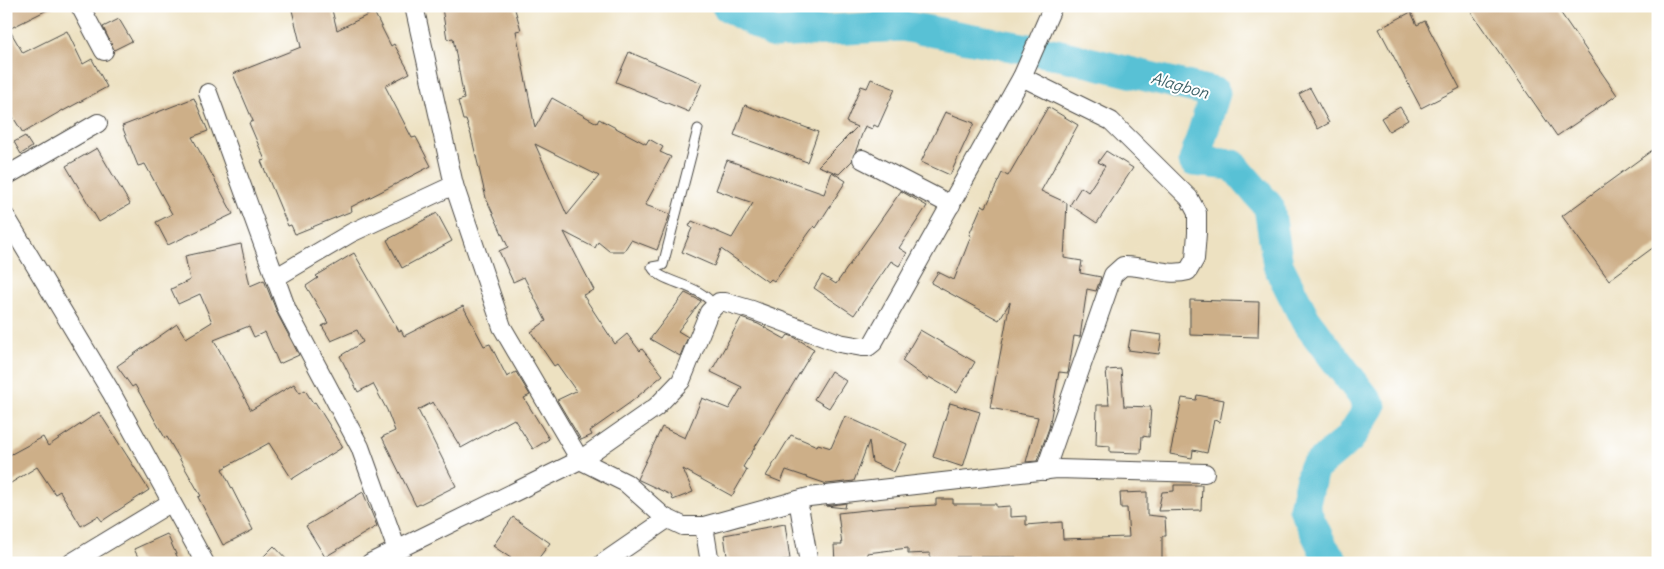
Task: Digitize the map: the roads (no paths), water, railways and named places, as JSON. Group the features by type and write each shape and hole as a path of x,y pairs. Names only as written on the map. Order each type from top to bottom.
{"street":[{"path":"80,6 104,51"},
{"path":"414,6 454,184 502,327 580,460 626,484 667,519 683,526 704,526 798,500 1045,471 1205,472"},
{"path":"372,562 580,460 656,407 681,382 709,312 714,306 725,302 839,343 868,346 873,342 908,283 1025,71 1053,6"},
{"path":"1025,71 1111,121 1189,198 1197,213 1195,260 1188,272 1176,274 1130,265 1123,266 1113,274 1045,471"},
{"path":"208,93 287,310 360,447 397,550"},
{"path":"6,176 98,123"},
{"path":"862,159 951,205"},
{"path":"275,278 351,233 454,184"},
{"path":"6,217 111,392 170,503 205,563"},
{"path":"798,500 808,563"},
{"path":"71,563 170,503"},
{"path":"603,563 667,519"},
{"path":"704,526 710,563"}],"lane":[{"path":"698,130 663,265 652,267 658,274 701,292 714,306"}],"waterway":[{"name":"Alagbon","path":"727,6 774,33 902,26 1056,54 1215,93 1194,161 1233,165 1269,207 1278,265 1306,321 1371,406 1350,438 1313,469 1304,508 1323,548 1334,563"}]}
